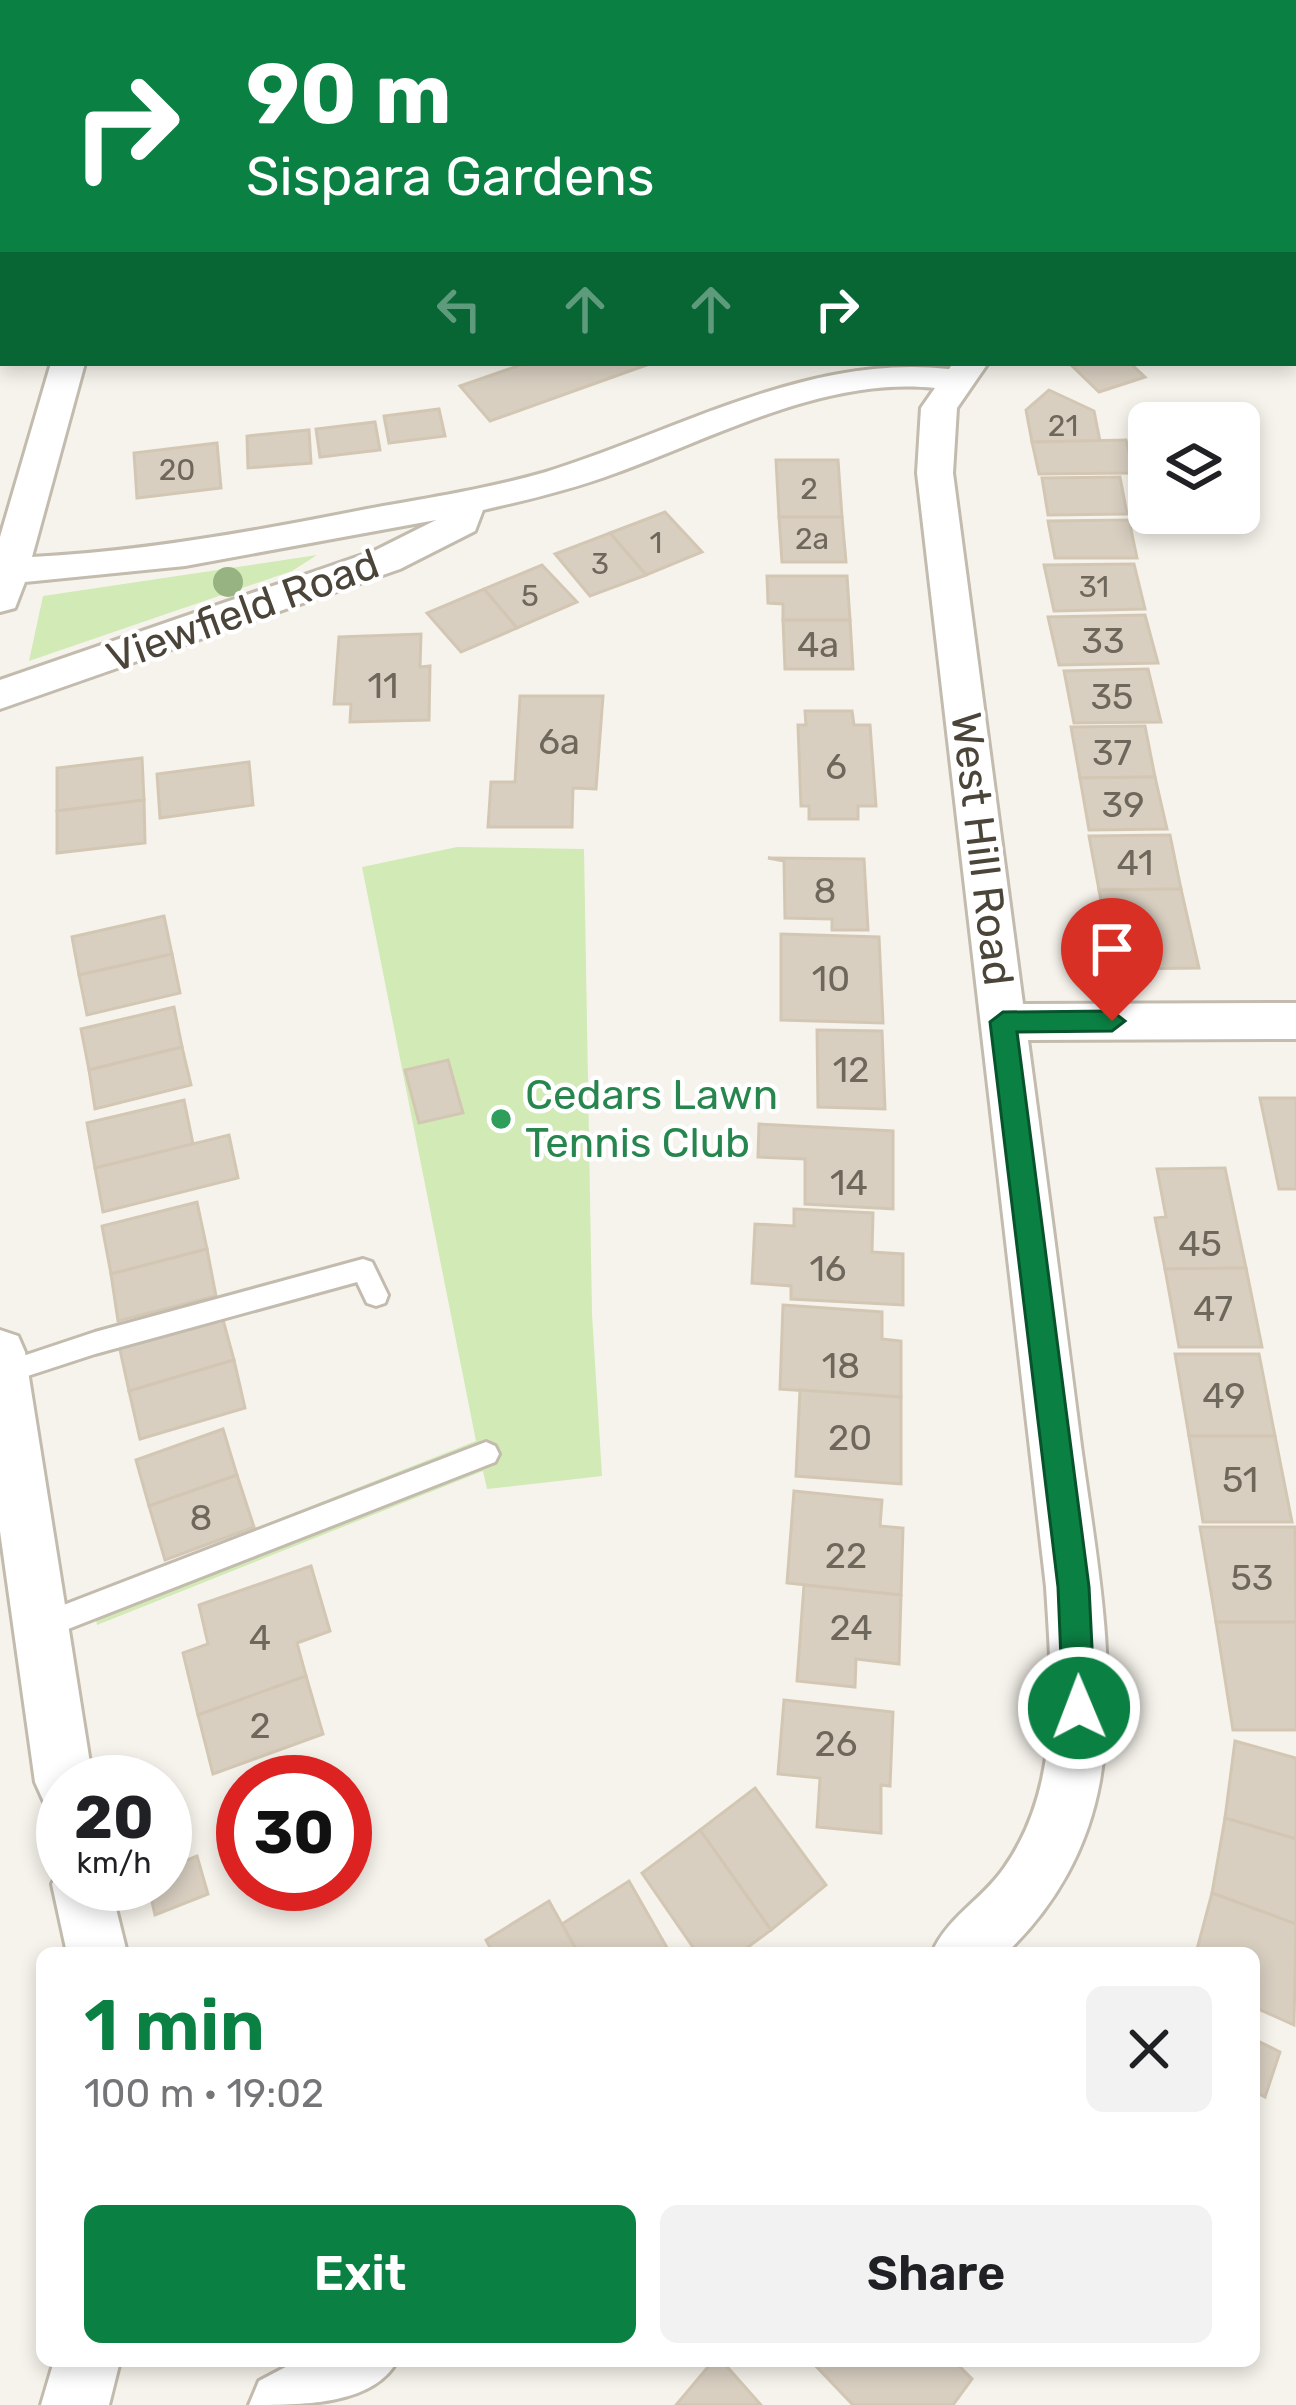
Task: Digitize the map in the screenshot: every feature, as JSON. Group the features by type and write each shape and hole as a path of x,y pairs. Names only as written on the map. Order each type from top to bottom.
{"street":[{"path":"4,582 67,366"},
{"name":"Viewfield Road","path":"4,582 466,502 555,481 856,372 963,371"},
{"name":"West Hill Road","path":"963,371 939,408 935,473 1073,1587 1078,1746 1060,1825 1023,1893 968,1947"},
{"name":"Viewfield Road","path":"0,695 387,560 462,522 466,502"},
{"path":"1003,1022 1296,1021"},
{"path":"1,1363 59,1755"},
{"path":"87,1911 96,1947"},
{"path":"75,2405 85,2367"},
{"path":"283,2405 353,2367"}],"lane":[{"path":"1,1363 95,1343 364,1270 376,1295"},
{"path":"38,1628 95,1610 486,1454"}],"green space":[{"path":"317,555 292,571 29,661 43,596"},
{"name":"Cedars Lawn Tennis Club","path":"457,847 584,849 592,1314 602,1476 487,1489 483,1471 97,1625 91,1593 476,1441 362,867"}],"building":[{"path":"517,366 644,366 490,421 460,386"},
{"path":"1072,366 1133,366 1145,377 1099,392"},
{"path":"1049,390 1094,411 1100,441 1032,442 1026,410"},
{"path":"439,409 445,436 389,443 384,416"},
{"path":"375,422 380,450 320,457 316,429"},
{"path":"309,430 311,463 248,468 247,436"},
{"path":"1126,440 1128,473 1039,474 1032,442"},
{"path":"217,443 221,488 137,498 134,453"},
{"path":"776,460 838,460 842,517 779,517"},
{"path":"1120,477 1127,514 1048,515 1042,478"},
{"path":"665,512 702,552 646,575 610,533"},
{"path":"779,517 842,517 846,562 782,562"},
{"path":"1128,520 1137,558 1055,558 1048,521"},
{"path":"610,533 646,575 590,596 555,554"},
{"path":"1134,564 1145,609 1054,611 1044,565"},
{"path":"542,565 577,602 517,628 484,589"},
{"path":"767,576 847,576 850,620 783,620 783,604 768,603"},
{"path":"484,589 517,628 461,652 427,613"},
{"path":"1145,615 1158,663 1059,665 1048,617"},
{"path":"783,620 850,620 853,669 785,669"},
{"path":"421,634 420,667 430,666 429,720 350,722 351,704 334,704 339,637"},
{"path":"1148,669 1161,722 1074,723 1064,671"},
{"path":"520,696 603,696 596,789 573,788 572,827 488,827 491,782 515,782"},
{"path":"805,711 852,711 854,725 870,725 876,806 858,806 858,819 809,819 809,806 801,806 798,725 806,725"},
{"path":"1145,726 1155,777 1080,778 1071,727"},
{"path":"142,758 144,800 57,811 57,768"},
{"path":"249,762 253,805 160,818 157,774"},
{"path":"1155,777 1167,829 1089,830 1080,778"},
{"path":"144,800 145,843 57,853 57,811"},
{"path":"1170,835 1181,889 1099,890 1089,836"},
{"path":"768,858 864,859 868,930 832,930 832,919 785,918 784,861"},
{"path":"1181,889 1199,968 1114,969 1099,890"},
{"path":"164,916 172,954 79,975 72,937"},
{"path":"781,934 879,937 883,1023 781,1020"},
{"path":"172,954 180,993 87,1015 79,975"},
{"path":"174,1007 182,1047 89,1070 81,1029"},
{"path":"817,1030 882,1031 885,1109 818,1107"},
{"path":"182,1047 191,1085 95,1109 89,1070"},
{"path":"448,1060 463,1113 419,1123 405,1070"},
{"path":"1260,1098 1296,1098 1296,1189 1279,1189"},
{"path":"184,1100 193,1144 95,1168 87,1123"},
{"path":"759,1124 893,1131 893,1209 805,1204 805,1159 758,1157"},
{"path":"229,1135 238,1178 103,1212 95,1168"},
{"path":"1225,1168 1246,1268 1165,1269 1155,1218 1166,1217 1157,1169"},
{"path":"197,1202 207,1249 111,1274 102,1226"},
{"path":"794,1209 873,1213 872,1252 903,1254 903,1305 791,1299 791,1286 752,1283 755,1224 794,1226"},
{"path":"207,1249 216,1296 118,1321 111,1274"},
{"path":"1246,1268 1262,1347 1179,1347 1165,1269"},
{"path":"783,1305 882,1312 882,1339 901,1341 901,1397 780,1389"},
{"path":"222,1316 234,1360 129,1391 119,1345"},
{"path":"1175,1354 1259,1354 1275,1436 1189,1436"},
{"path":"234,1360 245,1408 140,1439 129,1391"},
{"path":"800,1390 901,1397 901,1484 796,1476"},
{"path":"223,1429 237,1475 149,1506 136,1460"},
{"path":"1189,1436 1275,1436 1292,1522 1203,1522"},
{"path":"237,1475 254,1527 165,1560 149,1506"},
{"path":"794,1491 882,1500 880,1526 903,1528 901,1595 787,1583"},
{"path":"1200,1527 1295,1527 1296,1622 1216,1622"},
{"path":"311,1566 330,1631 297,1643 306,1676 198,1715 183,1653 208,1644 199,1605"},
{"path":"804,1585 901,1595 899,1664 856,1659 855,1687 797,1681"},
{"path":"1216,1622 1296,1622 1296,1730 1233,1730"},
{"path":"306,1676 323,1734 265,1755 216,1755 213,1774 198,1715"},
{"path":"784,1700 893,1712 890,1786 881,1785 881,1833 817,1827 820,1778 778,1774"},
{"path":"1235,1741 1296,1758 1296,1839 1225,1818"},
{"path":"755,1788 826,1885 771,1930 700,1830"},
{"path":"1225,1818 1296,1839 1296,1924 1212,1893"},
{"path":"700,1830 771,1930 748,1947 693,1947 642,1873"},
{"path":"197,1856 208,1894 192,1900 192,1858"},
{"path":"629,1881 667,1947 575,1947 562,1924"},
{"path":"1212,1893 1296,1924 1294,2025 1260,2010 1260,1947 1198,1947"},
{"path":"549,1901 575,1947 490,1947 486,1940"},
{"path":"1260,2042 1280,2052 1265,2097 1260,2094"},
{"path":"708,2367 727,2367 761,2405 676,2405"},
{"path":"817,2367 960,2367 972,2379 953,2405 853,2405"}],"place":[{"name":"Cedars Lawn Tennis Club","path":"501,1119"}],"route":[{"path":"1079,1708 1073,1587 1003,1022 1112,1021"}]}
